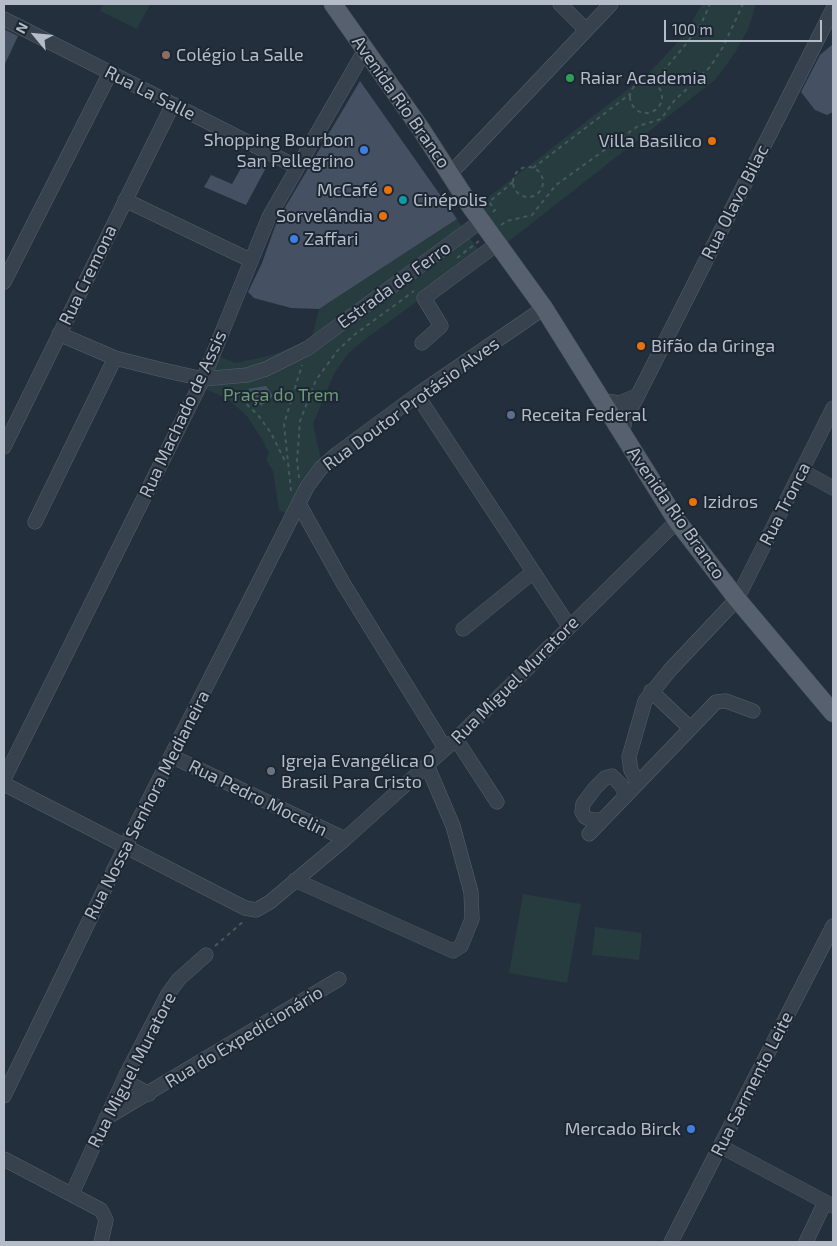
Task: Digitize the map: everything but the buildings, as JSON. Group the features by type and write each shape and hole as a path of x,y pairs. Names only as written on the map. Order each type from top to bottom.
{"main road":[{"name":"Avenida Rio Branco","path":"333,4 489,233 544,308 622,436 677,521 737,599 833,714"}],"street":[{"path":"560,4 586,30"},
{"path":"450,174 611,4"},
{"name":"Rua Olavo Bilac","path":"622,436 625,420 829,22 833,9"},
{"name":"Rua La Salle","path":"4,19 297,167"},
{"name":"Rua Machado de Assis","path":"4,779 209,378 250,260 269,217 365,50"},
{"path":"4,282 110,72"},
{"name":"Rua Cremona","path":"4,447 172,104"},
{"path":"125,200 250,260"},
{"path":"422,343 441,324 424,298 489,233"},
{"name":"Estrada de Ferro","path":"59,334 115,358 209,378 247,375 266,369 308,348 489,233"},
{"name":"Rua Doutor Protásio Alves","path":"296,509 307,486 321,468 337,454 417,395 544,308"},
{"path":"35,522 115,358"},
{"path":"417,395 569,626"},
{"path":"598,396 606,401 620,403 638,395"},
{"name":"Rua Tronca","path":"651,691 737,599 833,408"},
{"path":"802,471 833,488"},
{"path":"296,509 343,584 451,744 497,802"},
{"name":"Rua Nossa Senhora Medianeira","path":"4,1096 126,845 296,509"},
{"name":"Rua Miguel Muratore","path":"256,910 270,902 345,840 451,744 677,521"},
{"path":"463,629 532,572"},
{"path":"638,783 631,770 629,758 645,701 651,691 690,728"},
{"path":"588,834 716,702 726,701 753,710"},
{"name":"Rua Pedro Mocelin","path":"171,756 345,840"},
{"path":"295,880 453,951 462,946 472,919 471,892 453,826 427,764"},
{"path":"601,820 591,820 585,817 582,812 583,804 605,778 612,776 621,785 626,795"},
{"path":"4,784 126,845 245,908 256,910"},
{"name":"Rua Sarmento Leite","path":"671,1242 833,926"},
{"name":"Rua Miguel Muratore","path":"72,1194 126,1074 168,994 179,979 206,954"},
{"name":"Rua do Expedicionário","path":"106,1118 339,979"},
{"name":"Rua do Expedicionário","path":"126,1074 131,1084 149,1094"},
{"path":"720,1146 829,1204 806,1242"},
{"path":"4,1159 101,1210 106,1220 101,1242"}],"path":[{"path":"533,168 543,180 542,188 537,195 529,198 521,196 515,190 513,182 516,173 523,168 533,168 630,94 634,86 641,82 650,81 665,69 702,22 710,4"},
{"path":"489,233 507,221 532,215 556,185 638,126 661,119 674,101 710,67 723,48 743,4"},
{"path":"630,94 634,107 641,112 649,112 657,108 661,101 661,93 657,86 650,81"},
{"path":"489,233 495,210 488,202 513,182"},
{"path":"296,509 287,463 284,424 308,348"},
{"path":"307,486 301,483 298,476 300,422 316,380 338,350"},
{"path":"209,378 258,415 271,433 287,463"},
{"path":"206,954 256,910"}],"green space":[{"path":"103,4 150,4 137,29 100,11"},
{"path":"702,4 756,4 749,27 735,53 716,79 504,245 477,206 650,72 685,34"},
{"name":"Praça do Trem","path":"457,219 481,254 359,344 347,355 334,374 313,424 322,464 291,516 279,510 273,471 266,459 269,453 263,441 247,416 228,399 201,387 214,355 236,363 276,354 307,340 312,336 319,309"},
{"path":"523,894 581,904 567,983 509,973"},
{"path":"595,927 642,933 639,960 592,955"}],"place":[{"name":"Colégio La Salle","path":"166,55"},
{"name":"Raiar Academia","path":"570,78"},
{"name":"Villa Basilico","path":"712,141"},
{"name":"Shopping Bourbon San Pellegrino","path":"364,150"},
{"name":"McCafé","path":"388,190"},
{"name":"Cinépolis","path":"403,200"},
{"name":"Sorvelândia","path":"383,216"},
{"name":"Zaffari","path":"294,239"},
{"name":"Bifão da Gringa","path":"641,346"},
{"name":"Receita Federal","path":"511,415"},
{"name":"Izidros","path":"693,502"},
{"name":"Igreja Evangélica O Brasil Para Cristo","path":"271,771"},
{"name":"Mercado Birck","path":"691,1129"}]}
